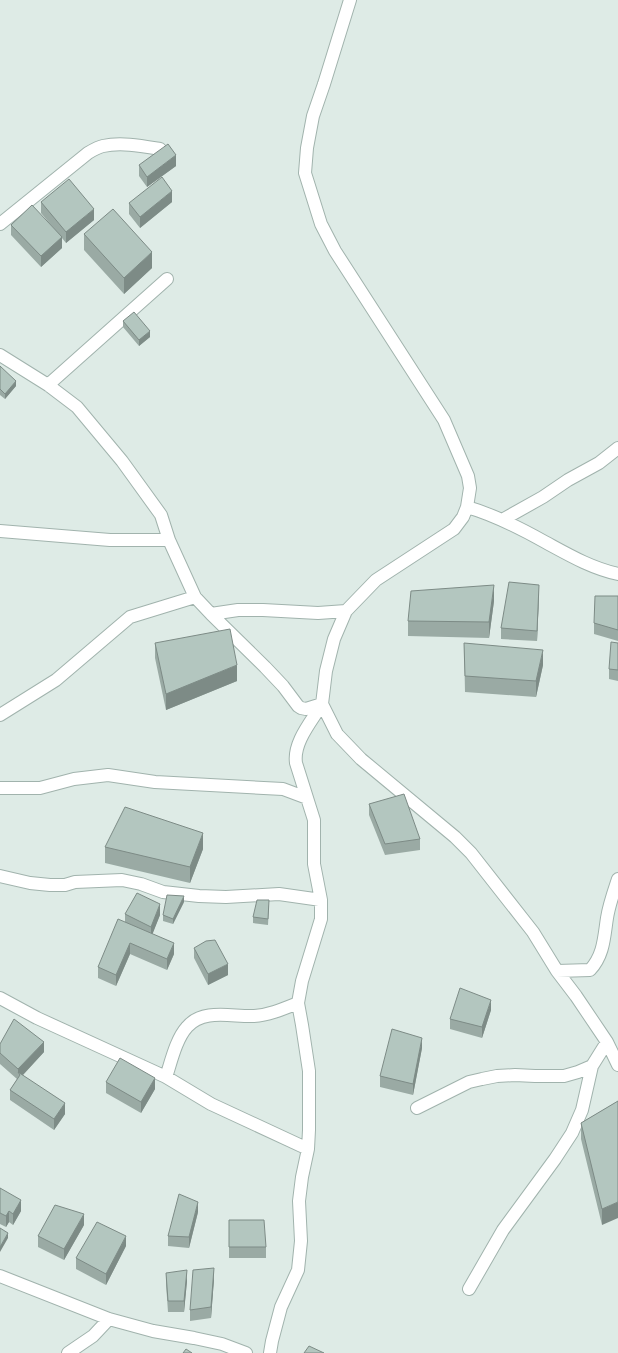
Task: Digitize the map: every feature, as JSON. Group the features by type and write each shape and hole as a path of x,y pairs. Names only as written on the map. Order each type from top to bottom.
{"street":[{"path":"270,1353 281,1307 298,1270 301,1241 299,1200 308,1149 309,1071 298,1003 302,981 321,919 321,900 314,864 314,820 295,756 298,745 322,704 326,671 334,639 346,611 376,580 454,529 467,507 470,488 468,476 444,420 335,251 321,224 306,173 307,148 313,116 350,0"},
{"path":"0,224 88,152 101,146 114,144 160,149"},
{"path":"48,385 167,279"},
{"path":"0,355 48,385 77,407 122,461 161,515 169,540 195,597 283,686 298,706 306,709 322,704"},
{"path":"502,520 543,497 568,480 600,463 618,448"},
{"path":"467,507 481,511 523,530 580,561 618,574"},
{"path":"0,531 110,540 169,540"},
{"path":"0,716 56,680 130,618 195,597"},
{"path":"211,614 238,610 318,613 346,611"},
{"path":"322,704 337,734 361,759 449,832 471,853 533,932 606,1042 618,1065"},
{"path":"0,788 40,788 74,779 108,776 154,782 283,789 308,798"},
{"path":"0,876 30,883 50,885 65,885 75,882 122,880 141,884 163,892 199,896 226,897 279,894 321,900"},
{"path":"558,971 590,970 596,964 604,942 607,917 618,879"},
{"path":"0,998 37,1018 166,1077 211,1104 308,1149"},
{"path":"166,1077 180,1037 187,1026 194,1021 209,1015 254,1016 270,1014 298,1003"},
{"path":"469,1289 503,1230 555,1159 572,1133 582,1110 592,1066 606,1042"},
{"path":"417,1108 469,1082 497,1076 564,1076 592,1066"},
{"path":"0,1276 109,1319 153,1331 222,1344 246,1353"},
{"path":"68,1353 93,1336 109,1319"}],"building":[{"path":"168,144 176,155 147,177 139,165"},
{"path":"162,177 172,191 140,217 129,203"},
{"path":"69,179 94,209 66,232 41,202"},
{"path":"32,205 62,237 41,256 11,225"},
{"path":"113,209 152,252 124,278 84,234"},
{"path":"134,312 150,331 139,340 123,321"},
{"path":"0,366 16,381 5,394 0,389"},
{"path":"509,582 539,585 537,631 501,628"},
{"path":"494,585 489,622 408,621 411,591"},
{"path":"595,596 618,596 618,630 594,623"},
{"path":"230,629 237,665 166,694 155,643"},
{"path":"611,642 618,643 618,670 609,669"},
{"path":"464,643 543,650 536,681 465,676"},
{"path":"404,794 420,839 385,844 369,804"},
{"path":"125,807 203,833 190,867 105,847"},
{"path":"137,893 160,904 151,927 125,914"},
{"path":"167,895 184,896 173,919 163,915"},
{"path":"257,900 269,900 268,919 253,917"},
{"path":"118,919 174,943 167,959 130,943 116,975 98,967"},
{"path":"215,940 228,964 208,974 194,948 206,941"},
{"path":"460,988 491,1000 482,1027 450,1019"},
{"path":"14,1019 44,1042 18,1069 0,1053 0,1044"},
{"path":"392,1029 422,1038 413,1084 380,1076"},
{"path":"120,1058 155,1078 141,1102 106,1082"},
{"path":"18,1072 65,1103 54,1119 10,1090 20,1075"},
{"path":"618,1101 618,1202 602,1209 581,1123"},
{"path":"0,1188 21,1200 13,1214 9,1211 6,1216 0,1213"},
{"path":"179,1194 198,1202 189,1237 168,1236"},
{"path":"55,1205 84,1214 64,1249 38,1236"},
{"path":"229,1220 264,1220 266,1247 229,1247"},
{"path":"97,1222 126,1236 106,1274 76,1258"},
{"path":"0,1228 8,1233 0,1247"},
{"path":"214,1268 211,1307 190,1310 193,1270"},
{"path":"187,1270 184,1301 168,1301 166,1273"},
{"path":"309,1346 324,1353 304,1353"},
{"path":"186,1349 192,1353 183,1353"}]}
